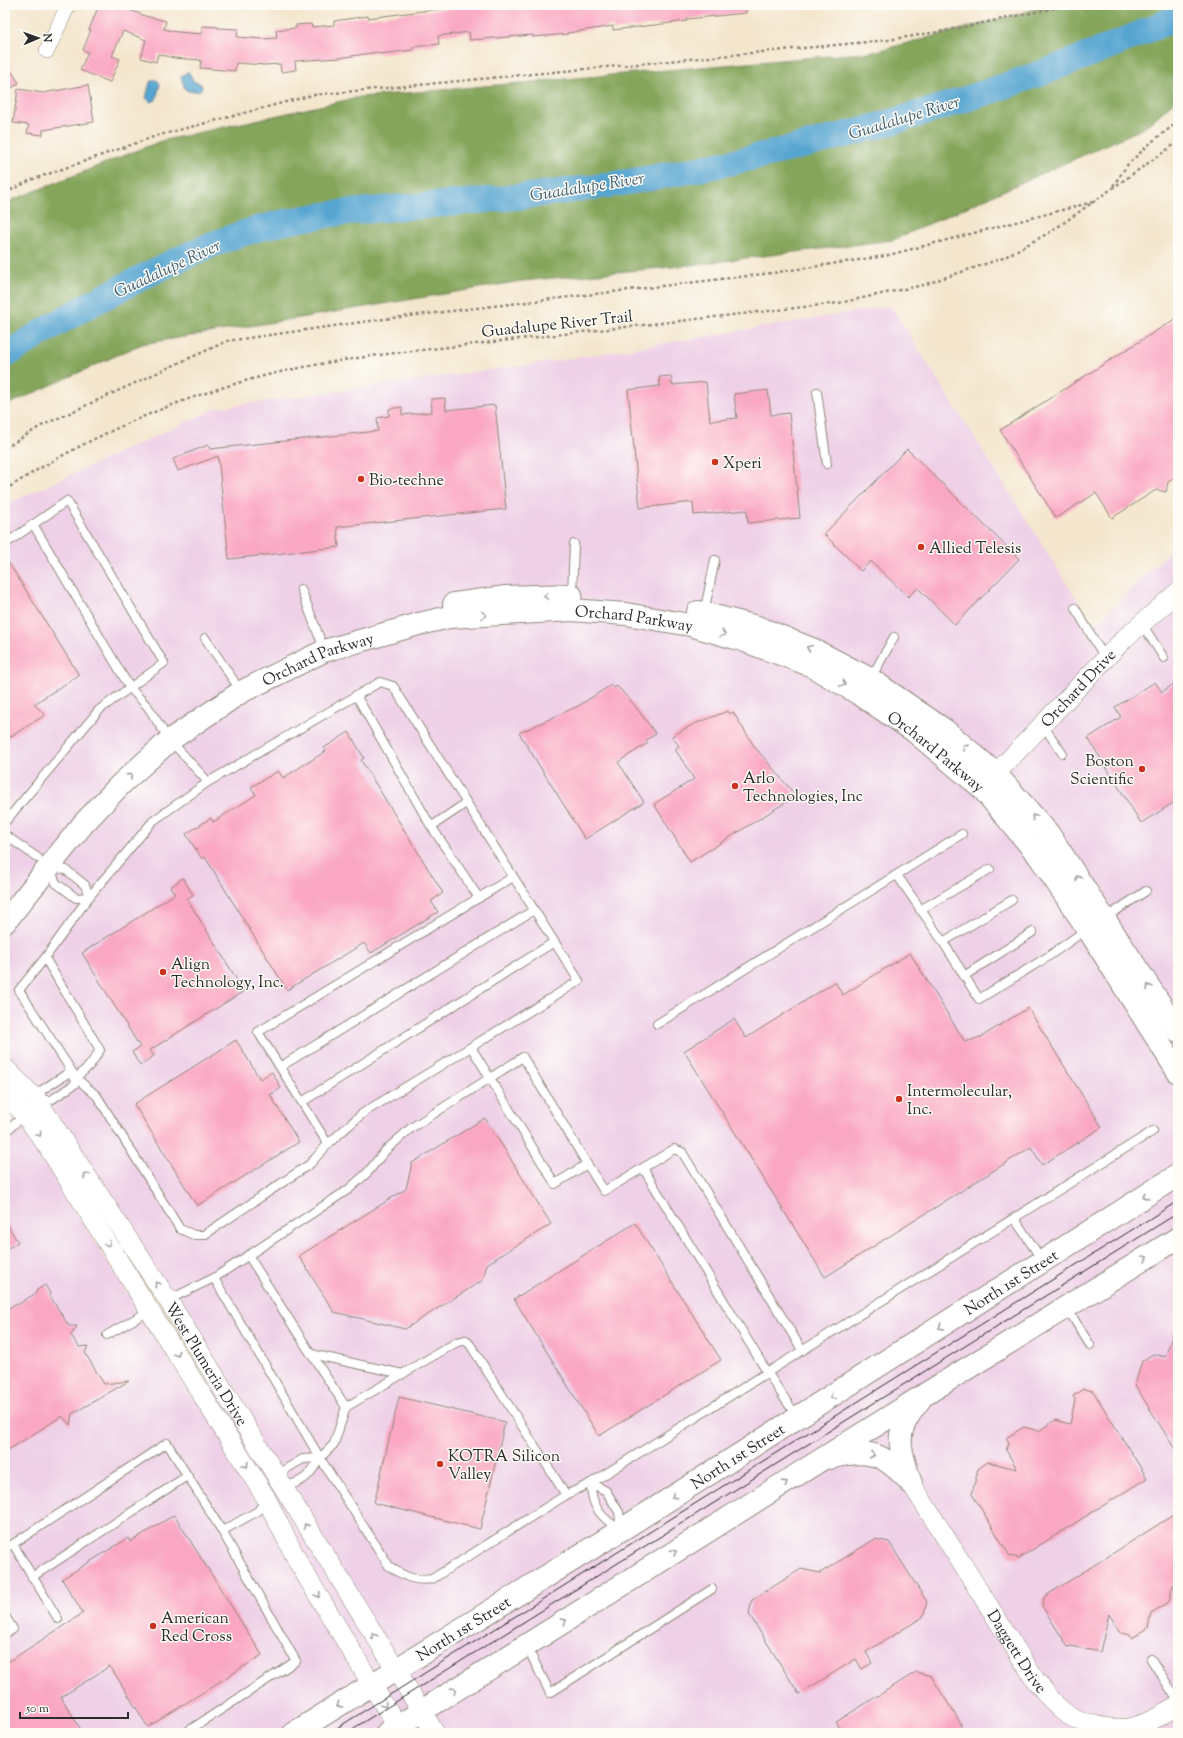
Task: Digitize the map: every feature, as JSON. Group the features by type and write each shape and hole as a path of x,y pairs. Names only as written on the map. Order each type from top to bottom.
{"main road":[{"name":"Orchard Parkway","path":"166,735 322,645 379,619 440,606 506,597 572,602 624,600 697,619 757,628 814,650 866,687 914,731 989,780 1048,833 1150,1026 1178,1072"},
{"name":"Orchard Parkway","path":"5,900 84,823 166,735 234,681 276,658 322,645"},
{"name":"Orchard Parkway","path":"5,922 43,862"},
{"name":"Orchard Parkway","path":"1096,923 1173,1023"},
{"path":"1150,1026 1173,1023"},
{"name":"North 1st Street","path":"294,1733 621,1530 1044,1262 1178,1175"},
{"path":"395,1731 421,1711 924,1395 1178,1238"},
{"path":"911,1483 900,1443 901,1431 908,1414 924,1395"},
{"path":"820,1461 837,1456 868,1453 882,1458 897,1468 911,1483"}],"street":[{"path":"48,51 68,5"},
{"name":"Orchard Drive","path":"989,780 1124,639 1178,592"},
{"name":"West Plumeria Drive","path":"5,1068 37,1100 168,1300 435,1733"},
{"name":"West Plumeria Drive","path":"5,1093 25,1115 48,1147 266,1498 298,1562 372,1684 395,1731"},
{"path":"25,1115 37,1100"},
{"path":"150,1311 168,1300"},
{"name":"Daggett Drive","path":"911,1483 1036,1681 1060,1710 1072,1717 1086,1722 1113,1728 1132,1727 1163,1715 1178,1706"},
{"path":"266,1498 282,1487"}],"lane":[{"path":"817,392 827,464"},
{"path":"5,544 66,501 164,663 99,710 5,822"},
{"path":"33,524 130,688 148,707 166,735 208,782"},
{"path":"572,602 574,544"},
{"path":"697,619 715,560"},
{"path":"301,590 322,645"},
{"path":"1075,608 1106,658"},
{"path":"1142,624 1164,658"},
{"path":"866,687 894,637"},
{"path":"205,638 234,681"},
{"path":"44,958 100,1050 90,1065 76,1078 75,1084 51,1100 37,1100 42,1090 68,1073 76,1078 97,1096 180,1229 194,1235 204,1235 310,1164 328,1144 363,1113 579,981 393,686 380,682 208,782 153,821 89,897 19,990 76,1078"},
{"path":"356,695 432,826 480,898"},
{"path":"1042,725 1062,753"},
{"path":"432,826 466,803"},
{"path":"656,1024 962,834"},
{"path":"5,835 43,862 66,870 85,885 89,897"},
{"path":"43,862 56,883 76,898 89,897"},
{"path":"920,910 990,869"},
{"path":"897,875 943,942 979,999 1049,956 1096,923 1146,891"},
{"path":"328,1144 258,1032 513,877"},
{"path":"943,942 1012,900"},
{"path":"280,1067 534,910"},
{"path":"964,976 1033,932"},
{"path":"302,1102 554,942"},
{"path":"471,1047 555,1184 587,1164"},
{"path":"168,1300 214,1278 349,1189 367,1173 386,1150 411,1128 522,1057 604,1191 674,1149 682,1152 802,1350"},
{"path":"5,1132 25,1115"},
{"path":"214,1278 320,1458 389,1566 401,1575 422,1580 432,1579 566,1495 591,1483 1153,1131"},
{"path":"643,1168 767,1372 798,1418"},
{"path":"1014,1218 1044,1262"},
{"path":"248,1255 310,1354 346,1407"},
{"path":"1067,1307 1090,1345"},
{"path":"107,1335 150,1311"},
{"path":"320,1458 303,1459 284,1470 282,1487 294,1484 310,1475 320,1458 334,1444 346,1407 457,1342 466,1340 472,1346 566,1495"},
{"path":"310,1354 403,1374"},
{"path":"58,1619 32,1577 9,1546 166,1443 222,1530 296,1660 185,1733"},
{"path":"32,1577 187,1476"},
{"path":"591,1483 606,1491 619,1512 621,1530"},
{"path":"591,1483 591,1497 605,1520 621,1530"},
{"path":"222,1530 258,1511 266,1498"},
{"path":"526,1645 550,1693 712,1589"},
{"path":"5,1616 13,1629 5,1634"},
{"path":"1151,1659 1178,1701"}],"path":[{"path":"5,194 31,180 156,136 313,95 888,40 944,31 1070,5"},
{"name":"Guadalupe River Trail","path":"1112,188 1128,164 1154,140 1178,122"},
{"name":"Guadalupe River Trail","path":"5,490 26,476 97,438 170,406 224,387 276,373 334,361 395,353 839,303 923,285 1003,258 1052,232 1178,142"},
{"path":"5,448 41,426 227,341 384,319 772,273 885,256 1095,202"}],"shaded area":[{"path":"891,306 1094,626 1178,543 1178,1733 5,1733 5,1107 35,1145 194,1400 225,1381 66,1126 5,1057 5,505 217,408 556,361"}],"green space":[{"path":"1046,5 1178,5 1178,98 1144,128 893,240 682,266 522,281 142,344 5,406 5,203 161,141 360,97 873,52 1016,15"}],"water":[{"path":"189,72 193,81 201,84 202,88 199,91 188,91 185,89 181,77"},
{"path":"157,80 160,84 156,100 150,102 146,98 150,82"}],"building":[{"path":"99,5 118,5 145,16 166,21 164,29 177,32 202,34 202,26 218,27 238,29 237,37 264,39 277,38 276,30 296,28 296,25 311,24 312,27 334,25 334,21 368,16 368,18 483,5 746,5 746,13 687,19 687,21 613,30 613,26 567,33 568,34 533,37 533,35 470,40 469,32 438,36 439,44 413,47 413,50 379,54 378,52 339,58 295,61 296,70 281,72 280,64 265,65 236,63 235,71 200,68 201,60 174,58 158,54 156,62 141,58 146,40 123,31 112,56 120,59 110,82 80,70 88,52 83,50"},
{"path":"5,61 19,83 5,92"},
{"path":"88,85 94,122 43,130 43,135 27,133 29,125 13,123 18,89 43,93"},
{"path":"1178,317 1178,476 1168,482 1166,492 1156,490 1112,518 1096,493 1056,518 1000,430"},
{"name":"Xperi","path":"671,376 672,385 706,382 710,421 737,418 734,394 768,390 771,415 789,413 800,518 748,523 747,510 694,515 693,502 640,508 628,390 660,386 659,377"},
{"name":"Bio-techne","path":"445,398 446,410 495,405 506,509 337,527 339,547 229,559 218,456 178,471 173,459 208,445 210,449 378,431 377,418 389,416 389,409 402,407 402,415 432,412 431,399"},
{"name":"Allied Telesis","path":"907,449 1019,559 955,625 918,588 908,597 871,561 861,571 824,534"},
{"path":"5,557 79,675 34,704 45,715 5,740"},
{"name":"Boston Scientific","path":"1178,681 1178,800 1141,823 1088,738 1121,717 1115,707 1155,682 1162,692"},
{"path":"611,685 614,688 617,686 632,702 656,734 646,740 648,743 618,762 644,802 585,839 519,733 578,706"},
{"name":"Arlo Technologies, Inc","path":"728,711 730,714 733,712 754,746 796,796 690,862 654,804 694,779 675,749 679,746 672,736 694,724"},
{"path":"349,732 364,758 361,760 443,893 431,901 438,912 371,953 364,943 287,990 205,857 202,859 186,834 211,818 213,822 256,795 251,787 278,771 283,778 326,751 324,748"},
{"name":"Align Technology, Inc.","path":"183,878 193,895 187,899 244,991 150,1050 154,1056 140,1065 132,1052 140,1047 82,953 175,894 170,887"},
{"name":"Intermolecular, Inc.","path":"910,953 965,1042 981,1037 1028,1008 1102,1127 1042,1165 1031,1147 825,1277 684,1051 734,1019 746,1038 835,982 843,995"},
{"path":"236,1040 260,1079 272,1072 281,1088 270,1095 299,1142 197,1206 134,1104"},
{"path":"485,1118 551,1224 487,1264 483,1280 405,1329 334,1312 299,1256 406,1189 412,1163"},
{"path":"5,1221 18,1242 5,1250"},
{"path":"635,1223 721,1360 599,1436 514,1299"},
{"path":"45,1285 50,1293 49,1295 69,1326 77,1326 71,1335 79,1347 88,1346 85,1353 104,1384 129,1381 72,1414 70,1425 62,1416 5,1452 5,1311 36,1293 37,1290"},
{"path":"1176,1326 1178,1327 1178,1454 1135,1385 1142,1361 1153,1354 1165,1357"},
{"path":"1083,1389 1093,1391 1147,1478 1019,1558 1010,1556 972,1494 978,1469 988,1462 1017,1469 1006,1450 1009,1442 1006,1438 1024,1427 1039,1431 1055,1420 1070,1424 1075,1400 1073,1396"},
{"path":"399,1397 505,1422 480,1529 374,1503"},
{"path":"1178,1512 1178,1586 1173,1585 1169,1602 1151,1613 1148,1628 1132,1638 1130,1635 1121,1633 1109,1614 1100,1652 1071,1646 1068,1647 1042,1606 1044,1597"},
{"name":"American Red Cross","path":"174,1515 262,1655 148,1727 110,1666 61,1697 83,1733 5,1733 5,1664 83,1613 62,1579 128,1538 130,1542"},
{"path":"875,1539 889,1542 927,1602 923,1617 866,1652 872,1663 862,1669 856,1659 799,1694 749,1614 752,1600 801,1569 820,1573"},
{"path":"916,1672 931,1676 961,1724 960,1733 843,1733 836,1722"}],"waterway":[{"name":"Guadalupe River","path":"5,356 71,315 156,270 206,247 241,234 277,224 339,213 466,202 605,186 699,169 769,154 839,137 977,95 1045,72 1178,17"}],"tram line":[{"path":"329,1733 1178,1201"},
{"path":"346,1733 1178,1213"}],"place":[{"name":"Xperi","path":"715,462"},
{"name":"Bio-techne","path":"361,479"},
{"name":"Allied Telesis","path":"921,547"},
{"name":"Boston Scientific","path":"1142,769"},
{"name":"Arlo Technologies, Inc","path":"735,786"},
{"name":"Align Technology, Inc.","path":"163,972"},
{"name":"Intermolecular, Inc.","path":"899,1099"},
{"name":"KOTRA Silicon Valley","path":"440,1464"},
{"name":"American Red Cross","path":"153,1626"}]}
